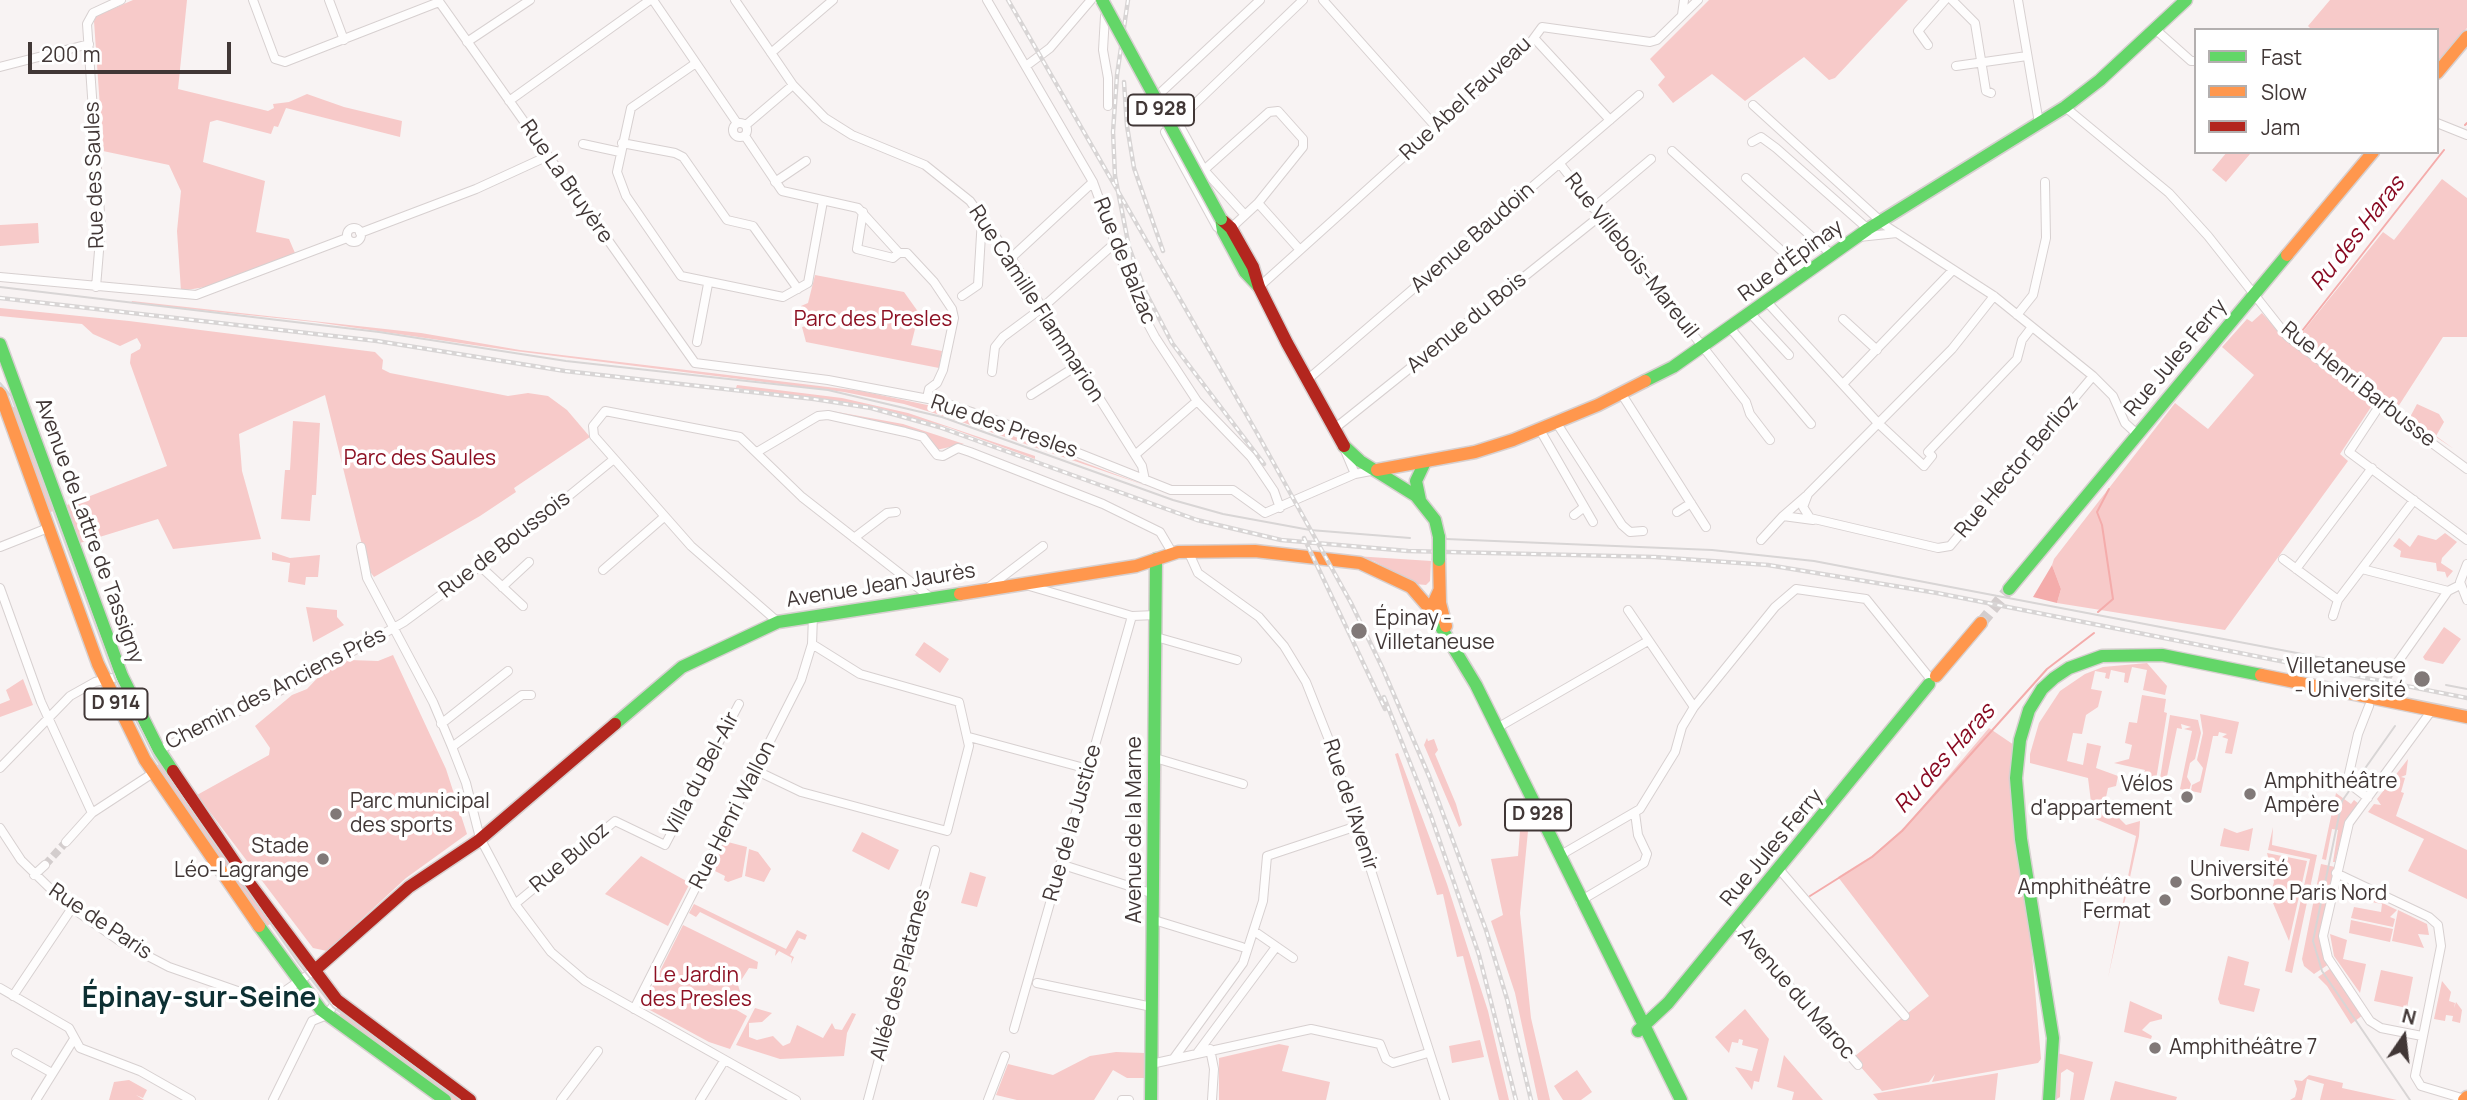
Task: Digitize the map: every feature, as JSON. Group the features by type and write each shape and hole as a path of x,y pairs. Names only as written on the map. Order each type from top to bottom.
{"main road":[{"name":"D 928","path":"1102,0 1225,226 1253,267 1259,287 1344,446 1360,461 1420,499 1435,520 1439,537 1438,577 1427,609 1455,664 1484,704"},
{"name":"Rue d'Épinay","path":"1377,470 1475,452 1540,430 1621,393 1703,348 1868,229 2065,107 2186,0"},
{"path":"2439,71 2467,37"},
{"name":"Rue Jules Ferry","path":"2009,589 2371,154"},
{"name":"Avenue de Lattre de Tassigny","path":"0,344 7,380 122,676 159,750 244,876 315,970"},
{"path":"0,392 7,380"},
{"name":"Avenue de Lattre de Tassigny","path":"0,392 104,680 153,773 298,982"},
{"path":"1420,499 1416,481 1425,462"},
{"name":"Avenue Jean Jaurès","path":"315,970 409,887 481,839 682,667 778,622 1136,566 1188,551 1255,551 1348,560 1371,566 1411,587 1427,609"},
{"name":"Avenue de la Marne","path":"1151,1100 1156,559"},
{"path":"1411,587 1423,591 1438,577"},
{"path":"1438,577 1441,613 1453,647"},
{"name":"Avenue Jean Jaurès","path":"1397,579 1427,609"},
{"name":"D 928","path":"1427,609 1453,647 1497,728 1592,925 1598,946 1641,1029 1651,1059 1680,1100"},
{"name":"Rue Jules Ferry","path":"1641,1029 1661,1012 1931,679 1981,623"},
{"path":"2050,1095 2039,957 2017,805 2017,754 2035,699 2054,678 2069,668 2117,654 2162,655 2467,717"},
{"name":"D 914","path":"315,970 337,1000 470,1100"},
{"name":"D 914","path":"298,982 327,1015 445,1100"}],"street":[{"name":"Rue des Saules","path":"96,286 101,227 89,18 121,0"},
{"path":"253,0 278,61 288,61 438,1"},
{"path":"329,0 344,40"},
{"path":"467,43 530,0"},
{"path":"509,102 652,0 748,131 745,136"},
{"path":"771,53 833,0"},
{"name":"Rue de Balzac","path":"987,0 1093,182 1138,305 1155,337 1197,401 1251,457 1274,491 1280,508"},
{"path":"1026,66 1050,48 1094,0 1105,16"},
{"path":"1107,0 1110,4 1105,16 1103,50 1108,78 1108,106"},
{"path":"1156,97 1260,0"},
{"path":"1204,170 1264,116 1278,111 1302,137 1303,146 1258,203 1245,215 1225,226 1217,227 1165,132 1303,0"},
{"path":"1323,0 1436,127"},
{"path":"1682,15 1684,0"},
{"name":"Rue Abel Fauveau","path":"1259,287 1547,25 1650,42 1657,40 1698,0"},
{"path":"1928,45 1918,32 1945,0"},
{"path":"1952,0 1975,23 1986,91 1991,93"},
{"path":"2018,0 2039,123"},
{"name":"Rue La Bruyère","path":"438,1 695,363"},
{"name":"Rue Camille Flammarion","path":"737,1 793,85 838,127 863,140 911,157 940,174 970,201 1011,258 1135,455 1145,480"},
{"path":"2155,29 2194,61"},
{"path":"1534,38 1610,120"},
{"path":"0,67 89,44"},
{"path":"1138,48 1135,58 1156,97 1204,170 1245,215"},
{"path":"1956,66 2027,56"},
{"path":"696,63 631,108 617,176 626,196 681,276 708,284 783,298 809,278 823,201"},
{"path":"793,85 733,128 734,134 745,136 782,191 858,208 899,253"},
{"name":"Avenue Baudoin","path":"1307,380 1639,95"},
{"path":"1753,105 1881,222 1994,296 2093,376 2113,396 2125,422 2137,434"},
{"name":"Rue Henri Barbusse","path":"2065,107 2169,192 2287,336 2467,469"},
{"path":"2439,124 2467,135"},
{"path":"1752,142 1761,137 1776,148 1868,229"},
{"path":"583,144 675,153 683,158 727,220 753,226 798,289"},
{"path":"1672,151 1806,273"},
{"path":"3,276 196,295 346,238 350,229 360,233 486,184 548,156"},
{"path":"1593,208 1651,159"},
{"path":"775,182 806,161"},
{"name":"Rue Villebois-Mareuil","path":"1560,164 1746,402 1749,414 1770,440"},
{"path":"1746,178 1831,254"},
{"path":"1011,258 1093,182"},
{"path":"2017,315 2033,295 2046,239 2045,182"},
{"path":"1258,203 1300,250"},
{"path":"863,212 857,249 893,258 899,253 907,253 934,282 954,313 946,361 937,383 929,389 931,399"},
{"name":"Avenue du Bois","path":"1334,429 1600,216"},
{"path":"962,296 978,285 982,218"},
{"path":"1856,237 1897,233"},
{"path":"992,372 995,347 1003,337 1042,308 1115,243"},
{"path":"1843,384 1952,271"},
{"path":"697,342 708,284"},
{"path":"1761,540 1952,349 1994,296"},
{"path":"1767,302 1878,423 1924,466 1932,456 1928,452 2017,359 2022,340 2032,327"},
{"path":"1751,314 1788,355"},
{"path":"1843,319 1877,350"},
{"path":"1731,329 1811,424"},
{"name":"Rue des Presles","path":"695,363 828,380 931,399 998,421 1178,491 1230,489 1259,511 1268,513 1280,508"},
{"path":"1031,395 1078,365"},
{"name":"Rue Hector Berlioz","path":"1783,516 1866,528 1938,548 1950,546 2093,376"},
{"path":"1621,393 1706,527"},
{"path":"1135,455 1197,401"},
{"path":"2380,405 2349,449 2467,540"},
{"path":"778,622 691,546 614,459 592,431 605,411 740,437 802,497 930,597"},
{"path":"757,452 818,416 837,416 905,432 923,438 937,455 943,456 958,449 970,452 1103,504 1160,532 1173,554"},
{"path":"1556,422 1622,525 1630,532 1643,531"},
{"path":"1540,430 1593,522"},
{"path":"1344,446 1356,474"},
{"name":"Rue de Boussois","path":"394,628 480,566 614,459"},
{"path":"2297,569 2372,468"},
{"path":"1280,508 1356,474 1377,470"},
{"path":"1808,494 1804,510 1814,520"},
{"path":"2333,616 2338,600 2414,500"},
{"path":"1677,512 1691,503"},
{"path":"1574,515 1583,508"},
{"path":"854,538 887,513 896,512"},
{"path":"603,570 664,517"},
{"path":"0,547 48,528"},
{"path":"987,589 1043,546"},
{"path":"361,547 367,578 433,702 452,747 481,839 516,904 551,953 585,981 796,1100"},
{"name":"Rue de l'Avenir","path":"1188,551 1198,573 1259,617 1284,646 1307,682 1329,740 1445,1100"},
{"path":"2283,559 2338,600"},
{"path":"502,587 529,562"},
{"path":"2467,564 2460,576 2460,585 2467,600"},
{"path":"480,566 523,606"},
{"path":"2362,569 2448,591"},
{"path":"1019,583 1132,616 1156,615"},
{"path":"2395,666 2448,591 2460,585"},
{"path":"0,588 41,702 92,813"},
{"path":"1559,856 1635,813 1675,752 1682,727 1694,707 1775,607 1796,589 1866,599 1931,679"},
{"path":"1628,610 1694,707"},
{"name":"Rue Henri Wallon","path":"634,1009 802,680 811,644 813,615"},
{"name":"Rue de la Justice","path":"1014,1028 1132,616"},
{"name":"Chemin des Anciens Prés","path":"159,750 304,679 394,628"},
{"path":"1156,637 1237,660"},
{"path":"1497,728 1648,641"},
{"path":"811,644 860,674 955,700 969,737 1088,769"},
{"path":"441,724 508,671"},
{"path":"0,768 70,696 104,680 122,676"},
{"path":"452,747 522,695 531,695"},
{"name":"Villa du Bel-Air","path":"665,845 739,704"},
{"path":"2368,798 2351,785 2348,778 2358,734 2369,706"},
{"path":"2422,1036 2373,1024 2328,958 2323,943 2347,828 2432,710"},
{"path":"755,770 801,792 947,831 967,755 969,737"},
{"path":"1155,758 1243,784"},
{"path":"66,842 92,813 153,773"},
{"path":"1580,901 1644,863 1647,854 1637,835 1635,813"},
{"name":"Rue Buloz","path":"516,904 615,821 665,845"},
{"path":"1174,1058 1243,963 1263,901 1267,856 1357,826"},
{"name":"Rue de Paris","path":"0,828 34,875 72,908 140,953 198,980 269,1002 298,982"},
{"name":"Allée des Platanes","path":"868,1100 935,850"},
{"path":"1060,864 1154,894"},
{"path":"34,875 45,865"},
{"path":"1779,869 1905,1016"},
{"path":"2336,873 2429,917 2438,925 2441,946 2415,1071 2418,1083 2465,1099"},
{"path":"13,996 72,908"},
{"path":"1154,920 1242,947"},
{"name":"Avenue du Maroc","path":"1735,923 1857,1065"},
{"path":"1254,931 1293,958"},
{"path":"1198,1052 1276,947"},
{"path":"298,982 315,970"},
{"path":"1037,984 1152,1007"},
{"path":"0,988 69,1028 80,1048 140,1071 191,1100"},
{"path":"274,1100 312,1021 327,1015 337,1000"},
{"path":"1151,1064 1311,1029 1380,1044 1386,1059 1393,1063 1428,1053"},
{"path":"36,1100 74,1039"},
{"path":"1210,1049 1214,1069 1212,1100"},
{"path":"561,1100 598,1051"},
{"path":"16,1053 52,1073"},
{"path":"988,1100 1006,1056"},
{"path":"700,1100 724,1060"},
{"path":"1122,1100 1129,1100"}],"green space":[{"path":"133,0 187,0 178,89 268,111 274,108 273,104 289,102 307,94 344,107 402,121 400,137 286,108 278,127 274,126 271,134 217,120 210,122 203,162 265,181 256,232 289,239 295,253 205,287 181,291 177,231 181,191 169,165 103,151 94,21 96,16"},
{"path":"1709,0 1908,0 1835,78 1829,80 1804,57 1745,101 1712,74 1673,103 1658,85 1665,77 1650,59"},
{"path":"2330,0 2467,0 2467,28 2439,61 2439,28 2308,26"},
{"path":"2225,154 2250,154 2226,182 2212,170"},
{"path":"2442,179 2467,198 2467,337 2443,337 2396,410 2293,338 2301,334 2383,232 2394,240"},
{"path":"38,223 39,243 0,246 0,225"},
{"name":"Parc des Presles","path":"815,275 904,292 919,313 911,345 942,351 939,368 806,342 802,327 809,325 805,322 801,306 808,303"},
{"path":"132,301 421,333 520,350 861,391 932,406 1150,487 950,418 904,404 844,392 515,351 315,322 131,303"},
{"name":"Parc des Saules","path":"0,308 129,321 375,352 383,360 382,369 390,373 508,396 528,393 548,396 567,410 590,437 514,488 516,492 480,516 374,577 368,569 325,395 239,434 242,471 261,539 173,549 158,519 80,543 67,505 167,466 130,363 131,354 140,349 141,345 137,338 120,346 93,334 82,324 0,316"},
{"path":"2262,313 2286,340 2373,404 2340,454 2348,461 2225,630 2057,603 2061,589 2052,565 2054,559 2175,403 2208,429 2254,375 2222,347 2247,319 2252,322"},
{"path":"737,385 842,398 908,413 1035,456 1035,459 950,428 882,409 736,388"},
{"path":"2417,404 2439,414 2444,422 2436,436 2454,449 2409,419"},
{"path":"19,405 58,509 46,514 8,409"},
{"path":"832,411 903,424 964,444 936,450 919,433"},
{"path":"293,421 320,423 316,495 312,495 310,521 281,519 285,470 290,470"},
{"path":"2445,533 2457,542 2442,558 2441,563 2453,571 2447,578 2445,572 2437,571 2436,563 2400,557 2401,551 2393,546 2399,538 2410,547 2418,535 2436,540"},
{"path":"272,552 290,558 320,555 318,577 306,577 305,585 288,582 290,563 272,560"},
{"path":"1355,556 1431,561 1430,581 1426,585 1415,584 1374,561"},
{"path":"306,607 337,610 337,617 344,625 313,642"},
{"path":"2444,627 2461,639 2443,664 2425,660 2423,657"},
{"path":"924,642 949,659 940,673 915,655"},
{"name":"Parc municipal des sports","path":"393,655 446,769 467,834 406,878 327,951 313,948 197,795 269,755 270,748 255,726 292,695 307,689 324,671 350,660 378,661"},
{"path":"2147,663 2167,686 2165,695 2143,690 2147,670 2132,667 2128,683 2124,682 2125,673 2111,670 2109,679 2105,678 2106,673 2095,671 2091,689 2102,691 2098,707 2086,715 2082,734 2073,733 2067,761 2083,765 2087,743 2101,746 2096,768 2118,776 2116,786 2108,788 2103,811 2115,814 2126,825 2140,821 2108,978 2136,836 2093,818 2088,778 2030,763 2030,754 2039,723 2060,691 2085,674 2103,667"},
{"path":"23,679 33,705 0,717 0,704 10,700 6,690"},
{"path":"2142,695 2166,699 2164,712 2167,713 2156,780 2143,778 2145,770 2114,763 2129,759 2132,745 2125,743 2129,722 2137,723"},
{"path":"2200,714 2239,722 2232,754 2225,753 2228,739 2222,737 2227,734 2219,732 2218,736 2213,736 2201,793 2191,791 2192,785 2200,781 2203,768 2197,760 2203,733"},
{"path":"2170,715 2198,720 2201,733 2195,759 2190,763 2187,777 2191,784 2189,791 2180,789 2192,731 2184,729 2191,727 2181,724 2182,729 2177,728 2165,786 2159,785"},
{"path":"1989,728 2014,745 2041,1059 2038,1063 1932,1082 1935,1074 1929,1082 1882,1091 1859,1065 1861,1063 1855,1056 1929,996 1838,877 1873,855 1907,825"},
{"path":"1427,738 1428,741 1434,739 1438,750 1435,754 1456,804 1462,825 1459,827 1424,745"},
{"path":"1398,753 1447,884 1488,1011 1509,1100 1499,1100 1463,956 1457,957 1443,894 1437,895 1395,754"},
{"path":"2408,759 2406,775 2401,777 2405,778 2401,792 2404,793 2396,816 2467,850 2467,899 2408,871 2424,839 2368,812 2374,804 2381,805 2377,799"},
{"path":"162,763 275,921 264,928 153,767"},
{"path":"2336,793 2351,804 2354,800 2359,804 2344,826 2333,862 2338,830 2332,829 2326,860 2322,859"},
{"path":"2273,827 2272,845 2317,855 2292,973 2285,971 2310,859 2268,850"},
{"path":"2224,828 2237,833 2253,828 2249,851 2220,846"},
{"path":"1520,831 1528,831 1520,913 1531,1018 1550,1100 1538,1100 1515,993 1491,921 1503,915 1491,859 1518,856"},
{"path":"862,832 899,850 889,870 852,851"},
{"path":"724,841 747,847 742,877 728,882 724,880 725,876 711,869"},
{"path":"749,849 758,852 771,869 764,882 745,876"},
{"path":"2267,853 2307,861 2289,941 2270,896 2274,882"},
{"path":"641,856 690,883 668,926 605,894"},
{"path":"2321,864 2335,867 2321,933 2329,964 2314,974 2304,966 2302,959"},
{"path":"970,872 986,877 977,907 961,903"},
{"path":"2358,891 2397,910 2390,917 2395,919 2393,927 2351,918 2354,907 2381,912 2382,904 2356,899"},
{"path":"694,904 786,949 797,930 807,935 805,940 799,938 790,955 794,957 791,964 792,958 779,951 775,956 776,950 700,912 696,917 689,913"},
{"path":"2398,910 2427,924 2429,935 2418,934 2424,948 2392,941"},
{"path":"2351,920 2393,929 2390,942 2349,933"},
{"name":"Le Jardin des Presles","path":"683,925 758,962 757,969 749,968 738,985 742,998 735,1009 747,1016 730,1049 709,1042 648,1009 645,1001"},
{"path":"2330,934 2347,940 2343,959 2366,964 2360,993 2334,956"},
{"path":"2228,956 2249,962 2244,985 2260,989 2254,1012 2220,1004 2218,999"},
{"path":"2331,968 2363,1015 2351,1024 2327,986 2318,977"},
{"path":"2381,970 2413,977 2407,1008 2374,1001"},
{"path":"2442,981 2451,992 2449,1001 2455,1003 2454,1008 2456,1002 2462,1010 2460,1023 2452,1021 2453,1016 2446,1015 2445,1021 2434,1019"},
{"path":"2130,1001 2162,1015 2162,1019 2150,1022 2142,1030 2152,1036 2151,1039 2124,1032"},
{"path":"755,1008 772,1013 762,1022 749,1023 749,1037 757,1040 773,1036 783,1046 790,1043 797,1025 823,1038 832,1023 835,1029 842,1030 852,1013 856,1014 847,1033 844,1056 780,1059 736,1045"},
{"path":"1745,1009 1769,1039 1759,1082 1754,1081 1752,1090 1735,1067 1752,1071 1758,1049 1742,1045 1743,1040 1739,1039 1738,1043 1732,1042 1729,1053 1715,1037"},
{"path":"343,1010 464,1100 450,1100 336,1019"},
{"path":"1480,1040 1484,1057 1452,1063 1449,1046"},
{"path":"1279,1044 1289,1046 1282,1071 1330,1082 1326,1100 1219,1100 1219,1058"},
{"path":"1116,1052 1145,1053 1145,1078 1127,1078 1113,1070 1094,1100 1017,1100 996,1095 1008,1064 1053,1075 1090,1056"},
{"path":"2057,1053 2093,1062 2084,1100 2070,1100 2074,1073 2067,1069 2061,1073 2060,1097 2055,1100"},
{"path":"1784,1055 1823,1100 1792,1100 1794,1092 1777,1087"},
{"path":"1577,1070 1592,1092 1581,1100 1563,1100 1554,1086"},
{"path":"1998,1073 1995,1100 1878,1100 1873,1094"},
{"path":"2309,1075 2343,1083 2342,1088 2397,1100 2320,1100 2324,1084 2307,1079 2302,1100 2290,1100 2295,1097 2297,1089 2294,1080 2302,1081"},
{"path":"129,1080 147,1090 143,1098 136,1095 144,1100 109,1100 114,1082"},
{"path":"2115,1081 2177,1097 2176,1100 2110,1100"}],"shaded area":[{"path":"2052,565 2061,589 2057,603 2033,597"}],"waterway":[{"name":"Ru des Haras","path":"2293,333 2302,331 2444,150"},
{"name":"Ru des Haras","path":"2098,612 2113,599 2102,525 2097,512 2109,489"},
{"name":"Ru des Haras","path":"1810,896 1872,857 1902,831 2047,669 2094,633"}],"tunnel":[{"path":"1981,623 2009,589"},
{"path":"2372,701 2395,666"},
{"path":"45,865 66,842"}],"tram line":[{"path":"0,287 379,332 566,361 828,390 942,417 1173,500 1223,514 1310,530 1410,538"},
{"path":"0,383 11,396 115,678 155,758 299,964 333,1007 460,1100"},
{"path":"1446,539 1712,550 1814,561 2402,673"},
{"path":"2446,685 2467,689"},
{"path":"2395,726 2342,801 2313,941 2322,971 2410,1100"}],"railway":[{"path":"1008,0 1257,433 1351,603 1382,667 1429,776 1486,930 1507,999 1531,1100"},
{"path":"1128,0 1117,75 1113,132 1115,176 1129,247 1146,293 1172,343 1264,464"},
{"path":"1124,82 1127,126 1134,168 1163,251"},
{"path":"0,298 377,341 565,371 871,408 939,427 1197,520 1281,540 1408,551 1655,557 1768,565 1937,593 2467,698"},
{"path":"1304,538 1385,709"},
{"path":"1384,697 1431,816 1479,955 1516,1100"}],"traffic: fast":[{"path":"1102,0 1221,219"},
{"path":"1645,381 1673,367 1868,229 2065,107 2100,80 2186,0"},
{"path":"1221,219 1223,231 1245,272 1259,287"},
{"path":"2009,589 2287,255"},
{"path":"0,344 122,676 159,750 173,771"},
{"path":"1344,446 1360,461 1416,496 1435,520 1439,537"},
{"path":"1420,500 1416,481 1425,462"},
{"path":"1439,537 1439,560"},
{"path":"1151,1100 1156,559"},
{"path":"615,724 682,667 778,622 960,594"},
{"path":"1430,609 1476,685 1681,1100"},
{"path":"2049,1100 2053,1038 2021,839 2016,778 2020,740 2029,710 2042,689 2054,678 2069,668 2102,656 2162,655 2261,675"},
{"path":"1638,1031 1668,1003 1929,684"},
{"path":"259,926 321,1010 445,1100"}],"traffic: slow":[{"path":"2439,71 2467,37"},
{"path":"2287,255 2371,154"},
{"path":"1377,470 1475,452 1513,440 1598,405 1645,381"},
{"path":"0,393 98,664 145,760 259,926"},
{"path":"960,594 1136,566 1178,552 1255,551 1360,563 1411,587 1430,609"},
{"path":"1439,560 1440,603 1446,626"},
{"path":"1428,615 1439,591"},
{"path":"1936,676 1981,623"},
{"path":"2261,675 2467,717"},
{"path":"2464,1100 2467,1097"}],"traffic: jam":[{"path":"1221,219 1231,228 1253,267 1259,287 1287,343 1344,446"},
{"path":"315,970 409,887 478,841 615,724"},
{"path":"173,771 244,876 337,1000 470,1100"}],"place":[{"name":"Épinay - Villetaneuse","path":"1359,631"},
{"name":"Villetaneuse - Université","path":"2422,679"},
{"name":"Amphithéâtre Ampère","path":"2250,794"},
{"name":"Vélos d'appartement","path":"2187,797"},
{"name":"Parc municipal des sports","path":"336,814"},
{"name":"Stade Léo-Lagrange","path":"323,859"},
{"name":"Université Sorbonne Paris Nord","path":"2176,882"},
{"name":"Amphithéâtre Fermat","path":"2165,900"},
{"name":"Amphithéâtre 7","path":"2155,1048"}],"district":[{"name":"Épinay-sur-Seine","path":"199,999"}]}
